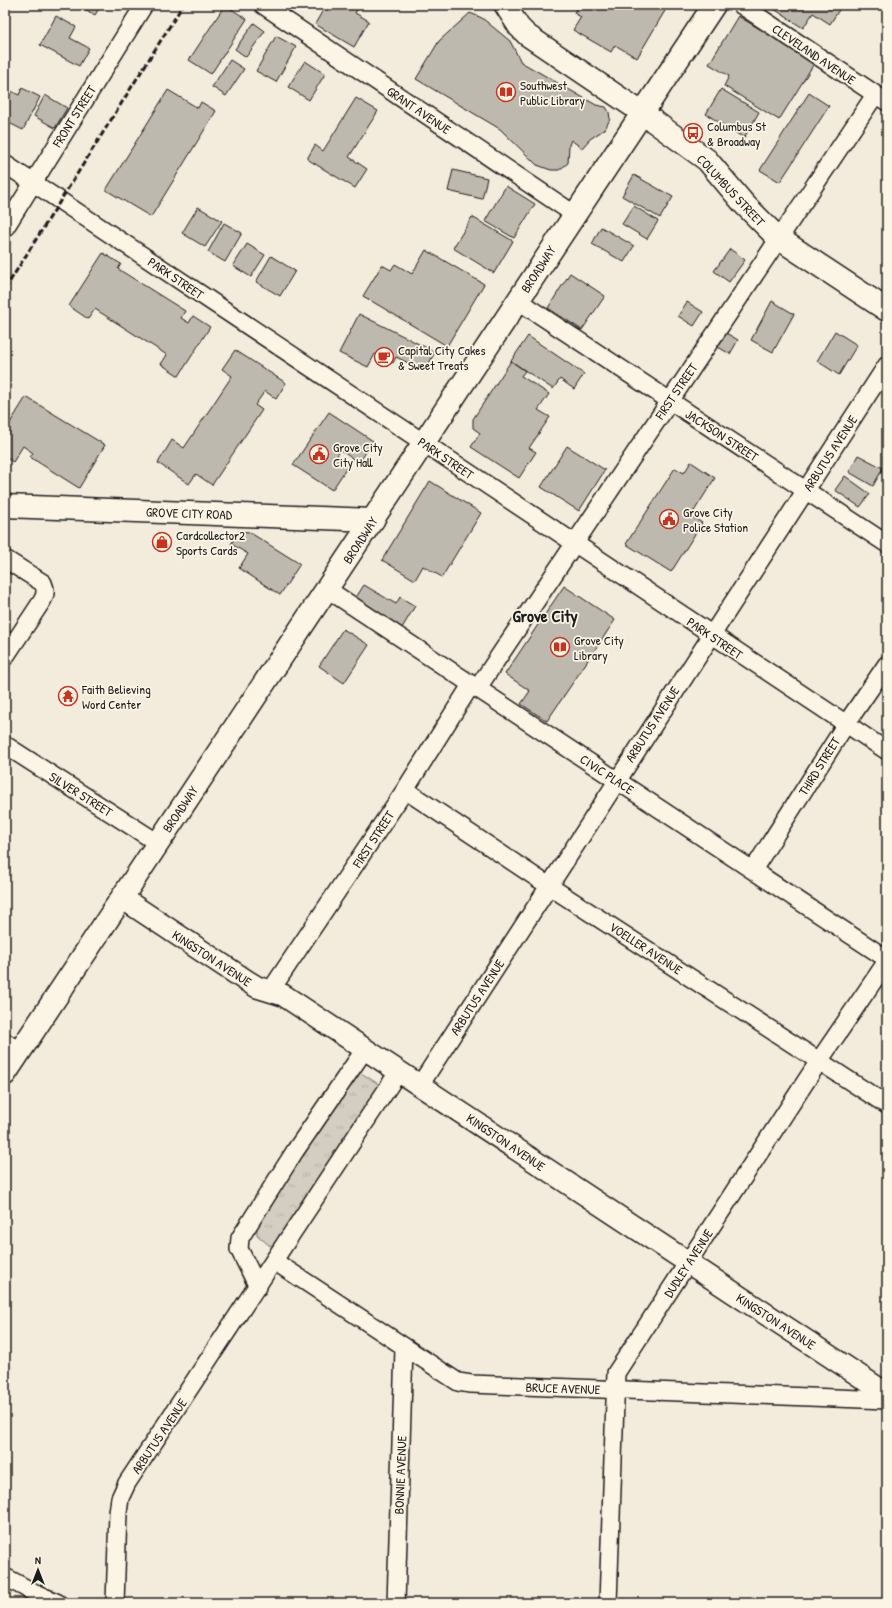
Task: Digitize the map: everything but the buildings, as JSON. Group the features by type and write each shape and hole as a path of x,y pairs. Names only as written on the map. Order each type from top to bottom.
{"main road":[{"name":"BROADWAY","path":"5,1074 12,1047 122,898 641,112 714,5"},
{"name":"COLUMBUS STREET","path":"641,112 707,160 744,204 778,238 887,310"},
{"name":"GROVE CITY ROAD","path":"6,508 373,520"}],"street":[{"name":"FRONT STREET","path":"5,228 144,5"},
{"name":"GRANT AVENUE","path":"263,5 574,214"},
{"name":"COLUMBUS STREET","path":"505,5 519,27 527,35 641,112"},
{"name":"CLEVELAND AVENUE","path":"741,5 881,98"},
{"name":"FIRST STREET","path":"271,990 474,687 574,544 778,238 881,98"},
{"name":"PARK STREET","path":"5,164 422,443 887,751"},
{"name":"JACKSON STREET","path":"517,300 887,544"},
{"name":"ARBUTUS AVENUE","path":"420,1085 616,780 887,365"},
{"path":"5,559 43,583 46,589 42,601 5,657"},
{"name":"CIVIC PLACE","path":"327,589 887,960"},
{"name":"THIRD STREET","path":"753,870 846,724 887,664"},
{"name":"SILVER STREET","path":"5,745 158,843"},
{"name":"VOELLER AVENUE","path":"405,790 549,886 887,1105"},
{"name":"KINGSTON AVENUE","path":"122,898 257,987 284,995 887,1394"},
{"name":"DUDLEY AVENUE","path":"608,1603 616,1373 819,1061 887,960"},
{"path":"258,1287 239,1249 240,1238 295,1151 365,1049"},
{"name":"ARBUTUS AVENUE","path":"115,1603 118,1513 120,1498 127,1483 258,1287 399,1071"},
{"name":"BRUCE AVENUE","path":"274,1261 404,1348 458,1382 471,1384 887,1400"},
{"name":"BONNIE AVENUE","path":"396,1603 404,1348"},
{"path":"5,1576 35,1593 58,1603"}],"green space":[{"path":"358,1071 380,1085 277,1241 270,1246 257,1235 257,1221"}],"railway":[{"path":"5,289 183,5"}],"place":[{"name":"Southwest Public Library","path":"506,92"},
{"name":"Columbus St & Broadway","path":"693,133"},
{"name":"Capital City Cakes & Sweet Treats","path":"384,357"},
{"name":"Grove City City Hall","path":"319,454"},
{"name":"Grove City Police Station","path":"669,519"},
{"name":"Cardcollector2 Sports Cards","path":"162,542"},
{"name":"Grove City Library","path":"560,647"},
{"name":"Faith Believing Word Center","path":"68,696"}],"district":[{"name":"Grove City","path":"545,615"}]}
